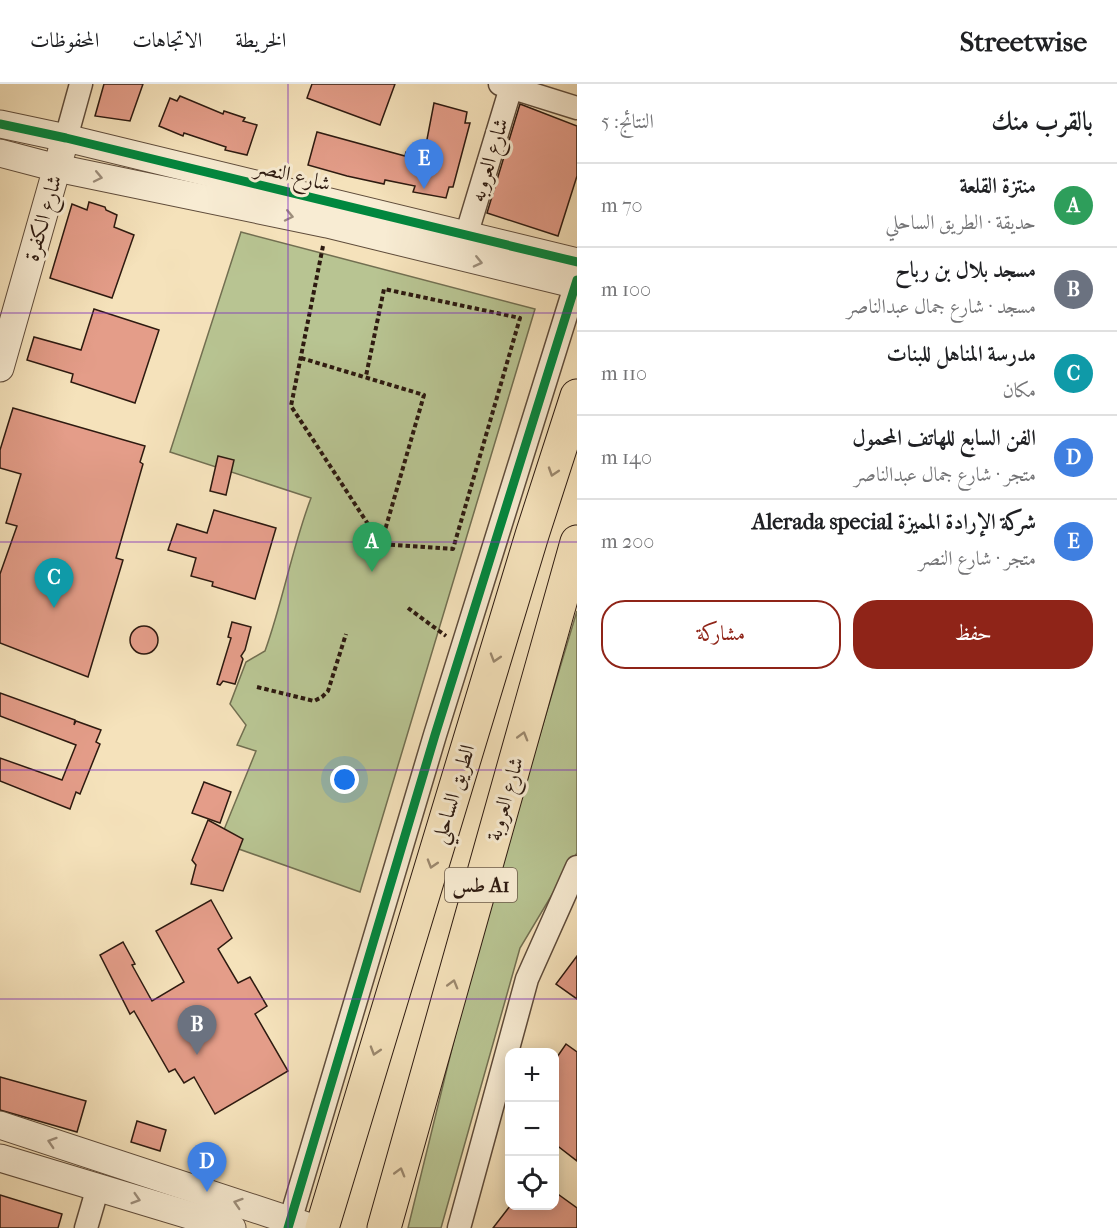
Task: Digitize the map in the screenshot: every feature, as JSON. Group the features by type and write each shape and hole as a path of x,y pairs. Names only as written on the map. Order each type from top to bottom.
{"highway":[{"name":"الطريق الساحلي","path":"322,1228 532,535 577,396"},
{"name":"شارع العروبة","path":"384,1228 577,542"}],"street":[{"path":"66,138 81,84"},
{"path":"507,85 577,108"},
{"name":"شارع العروبه","path":"466,236 507,85"},
{"name":"شارع النصر","path":"0,124 66,138 466,236 577,278"},
{"name":"شارع الكفرة","path":"0,368 66,138"},
{"name":"شارع النصر","path":"0,153 57,168 577,278"},
{"path":"0,1125 297,1225 462,648 577,278"},
{"path":"459,1228 527,979 577,867"},
{"path":"0,1158 232,1228"},
{"path":"86,1228 98,1187"}],"path":[{"path":"327,224 291,406 381,544"},
{"path":"366,376 384,289 520,318 453,549 381,544"},
{"path":"301,358 424,395 381,544"},
{"path":"408,608 462,648"},
{"path":"257,687 314,701 322,697 331,682 346,634"}],"green space":[{"path":"241,232 535,309 360,892 219,842 256,751 237,745 246,725 230,704 246,662 265,651 311,498 170,452"},
{"path":"577,611 577,853 520,948 441,1228 408,1228 480,934"}],"building":[{"path":"104,84 143,84 130,121 95,116"},
{"path":"312,84 395,84 380,125 307,98"},
{"path":"180,96 223,114 224,111 245,118 243,121 257,125 247,155 225,150 226,147 184,133 183,136 159,126 170,98 177,101"},
{"path":"434,103 467,112 465,123 470,123 453,187 449,187 446,198 413,192 415,186 385,180 384,184 308,165 317,132 405,156 406,152 424,155"},
{"path":"520,104 577,126 577,176 558,236 487,213"},
{"path":"89,202 105,207 106,210 117,215 114,227 134,235 112,298 50,278 72,204 87,210"},
{"path":"94,309 159,330 135,403 71,382 73,374 27,360 34,337 81,350"},
{"path":"13,408 145,446 140,462 143,464 116,558 123,560 88,677 0,643 0,574 17,526 6,523 21,474 0,468 0,450"},
{"path":"218,456 234,460 226,495 210,491"},
{"path":"214,510 276,528 255,599 212,586 213,582 191,576 196,558 168,550 177,524 207,533"},
{"path":"232,622 251,627 235,684 223,681 220,685 217,684 231,638 228,637"},
{"path":"144,626 154,630 158,640 154,650 144,654 134,650 130,640 134,630"},
{"path":"0,693 75,720 74,725 76,721 101,730 96,742 100,744 80,794 76,792 70,809 0,781 0,758 62,780 76,745 0,716"},
{"path":"204,782 231,792 220,823 192,813"},
{"path":"208,820 243,839 223,891 191,884 196,865 192,860"},
{"path":"211,900 232,938 218,949 238,983 250,977 267,1006 255,1014 288,1071 215,1114 194,1077 184,1083 175,1069 169,1072 134,1011 130,1014 100,955 123,942 135,964 132,965 152,1001 184,982 156,931"},
{"path":"577,956 577,999 556,984"},
{"path":"566,1044 577,1052 577,1161 559,1147 559,1054"},
{"path":"0,1077 86,1101 77,1132 0,1110"},
{"path":"137,1121 166,1130 160,1151 131,1142"},
{"path":"0,1195 62,1214 58,1228 0,1228"},
{"path":"559,1195 577,1208 577,1228 493,1228 507,1210 559,1210"}],"cycle path":[{"path":"0,124 577,262"},
{"path":"288,1228 435,735 577,280"}],"place":[{"name":"شركة الإرادة المميزة Alerada special","path":"424,189"},
{"name":"منتزة القلعة","path":"372,572"},
{"name":"مدرسة المناهل للبنات","path":"54,608"},
{"name":"مسجد بلال بن رباح","path":"197,1055"},
{"name":"الفن السابع للهاتف المحمول","path":"207,1192"}]}
